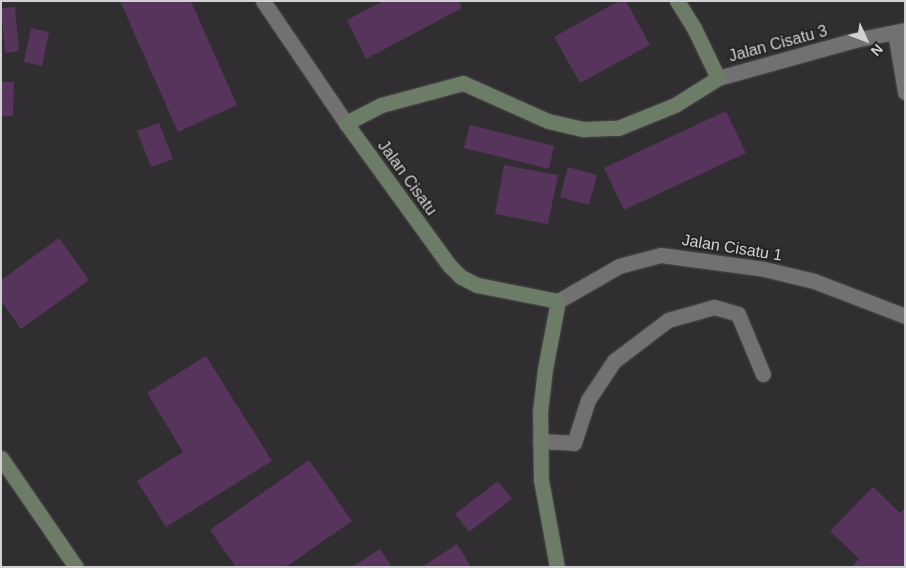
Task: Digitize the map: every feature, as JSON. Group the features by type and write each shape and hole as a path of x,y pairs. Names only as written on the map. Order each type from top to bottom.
{"street":[{"path":"263,1 346,123 381,105 463,83 548,121 584,129 618,128 675,104 718,78 694,28 677,1"},
{"path":"900,31 905,92"},
{"name":"Jalan Cisatu 3","path":"718,78 855,40 900,31"},
{"name":"Jalan Cisatu","path":"346,123 449,265 462,277 477,285 558,301"},
{"name":"Jalan Cisatu 1","path":"558,301 619,266 661,255 764,269 814,281 905,316"},
{"path":"557,567 541,480 540,412 545,368 558,301"},
{"path":"540,441 574,443 588,400 614,361 668,320 714,307 738,314 763,374"},
{"path":"1,458 76,567"}],"building":[{"path":"120,1 191,1 237,105 178,132"},
{"path":"383,1 459,1 462,8 366,59 347,20"},
{"path":"619,1 626,1 650,45 580,83 554,37"},
{"path":"15,7 19,51 5,53 1,8"},
{"path":"31,28 49,32 42,66 24,62"},
{"path":"1,82 14,82 13,116 1,116"},
{"path":"726,111 746,153 624,210 604,168"},
{"path":"159,123 173,159 151,167 137,131"},
{"path":"470,125 554,146 549,169 464,148"},
{"path":"504,165 558,175 548,224 495,214"},
{"path":"568,167 597,175 589,205 560,197"},
{"path":"59,238 89,280 21,329 1,301 1,280"},
{"path":"206,356 272,461 166,527 137,481 183,452 147,393"},
{"path":"309,460 352,521 286,567 236,567 210,530"},
{"path":"498,481 512,499 469,532 455,514"},
{"path":"873,487 900,513 905,508 905,567 851,567 859,559 830,531"},
{"path":"457,544 471,567 422,567"},
{"path":"380,549 392,567 352,567"}]}
